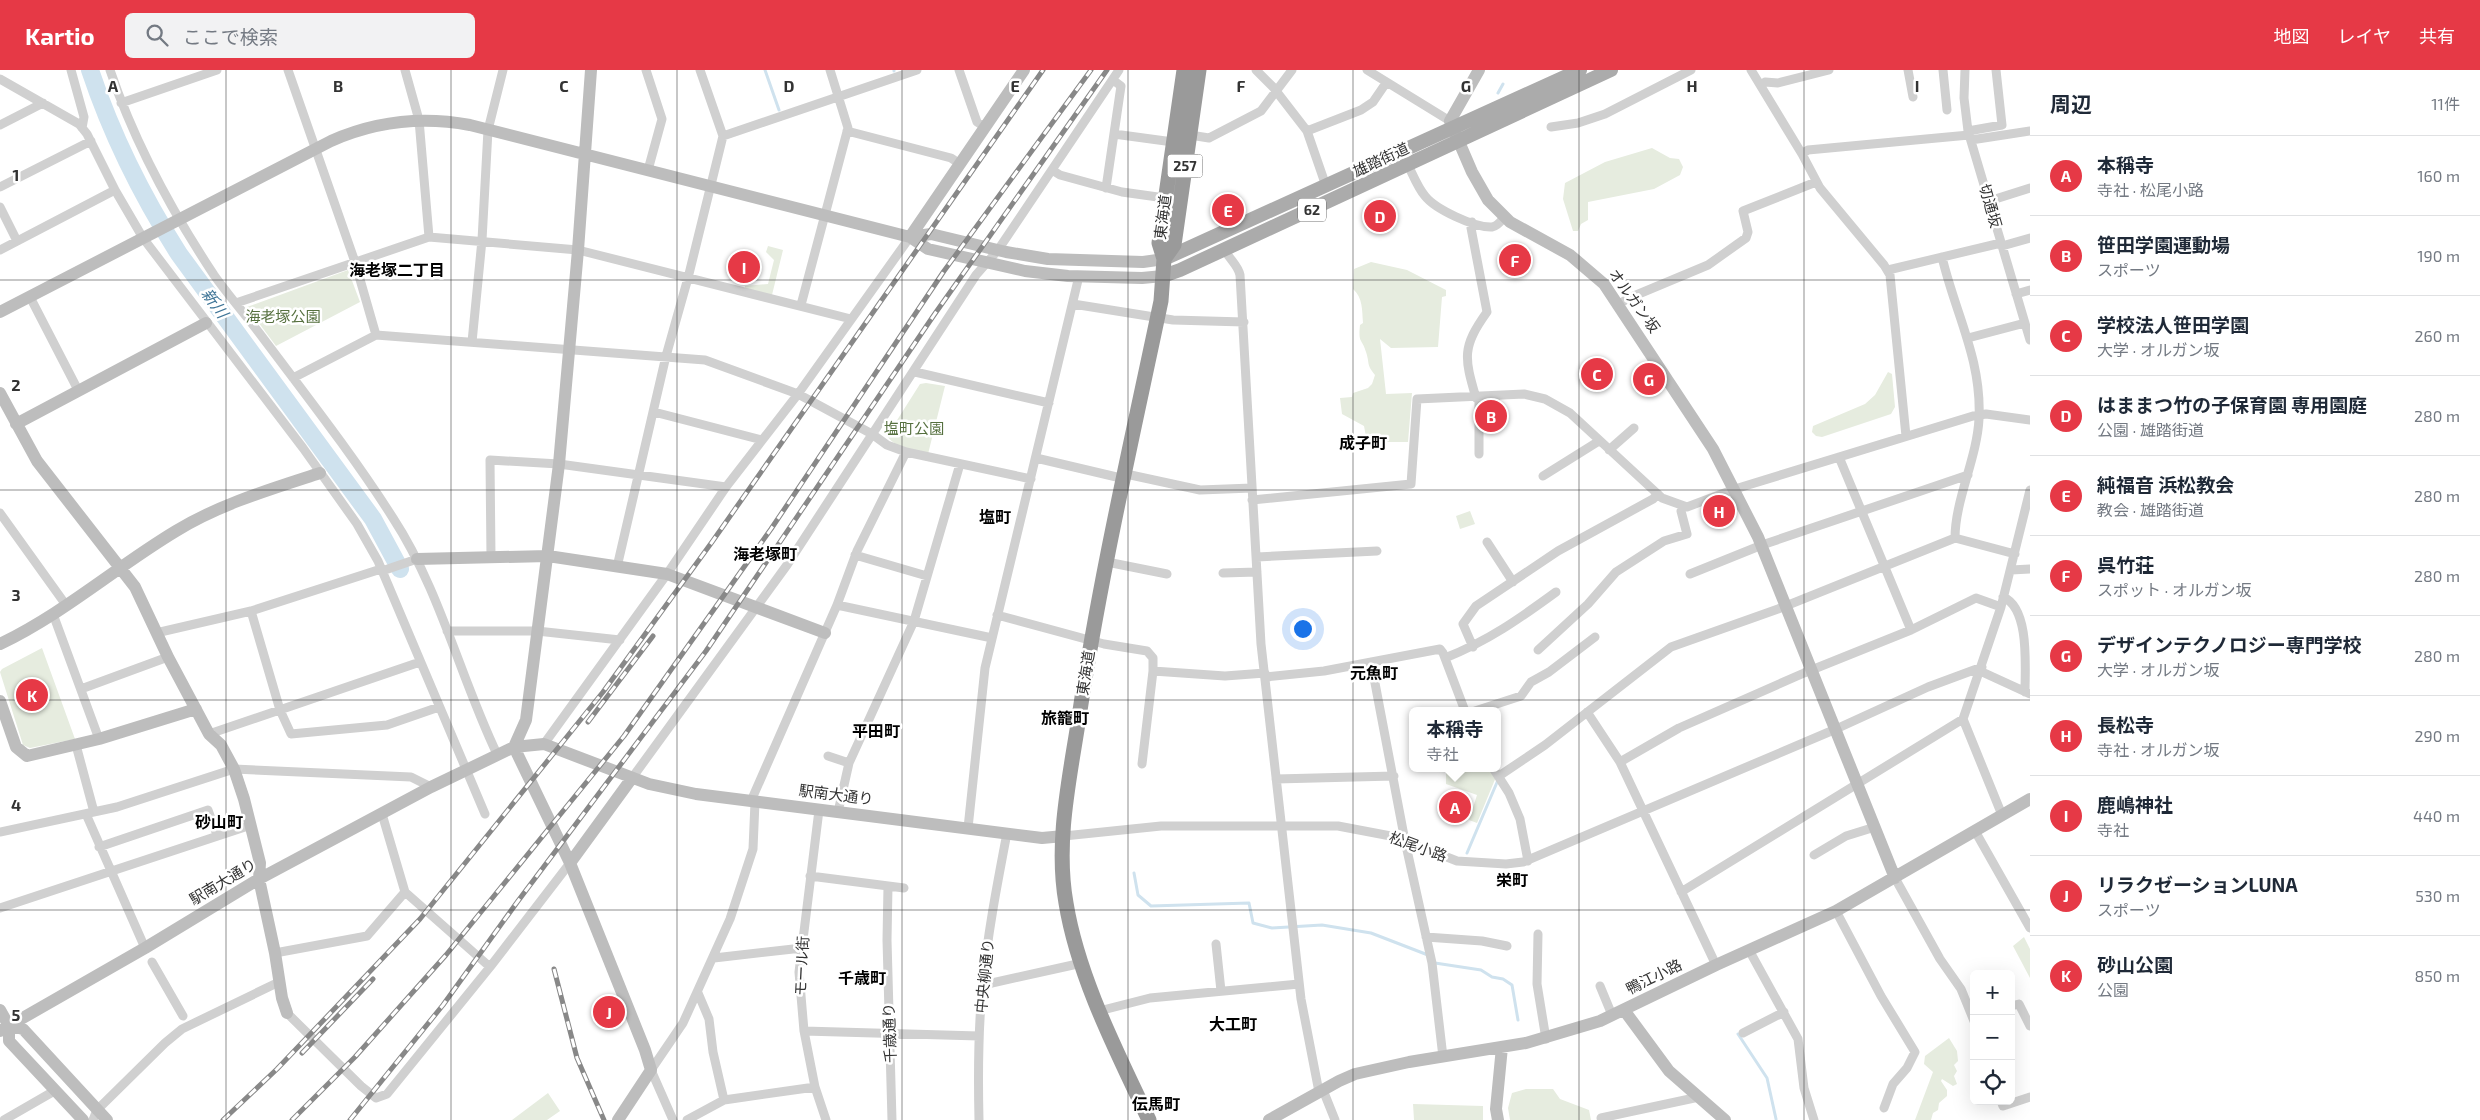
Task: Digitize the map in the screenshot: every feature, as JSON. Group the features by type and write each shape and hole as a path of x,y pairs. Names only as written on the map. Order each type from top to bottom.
{"highway":[{"name":"東海道","path":"1164,260 1159,243 1184,70"},
{"name":"東海道","path":"1164,260 1174,245 1199,70"},
{"name":"257","path":"1163,276 1164,260"},
{"name":"東海道","path":"1149,1120 1099,1011 1082,964 1064,895 1064,836 1065,807 1091,640 1158,317 1163,276"}],"main road":[{"name":"雄踏街道","path":"1164,260 1326,186 1452,124 1580,70"},
{"name":"雄踏街道","path":"1163,276 1224,250 1611,70"}],"street":[{"path":"71,70 84,117 82,128"},
{"path":"110,70 150,168 177,221 215,276 293,378 393,518 446,631 494,755"},
{"path":"122,103 217,70"},
{"path":"288,70 355,262 376,335"},
{"path":"405,70 419,120 429,237"},
{"path":"472,342 482,240 488,130 503,70"},
{"path":"591,70 583,154 578,250 559,464 526,720 514,747 570,863 645,1050 650,1070 673,1120"},
{"path":"646,70 662,119 648,170"},
{"path":"617,567 666,356 688,278 723,136 700,70"},
{"path":"801,305 847,131 847,120 830,70"},
{"path":"723,136 917,70"},
{"path":"959,70 977,122 985,127"},
{"path":"544,744 667,574 726,488 798,394 910,237 1024,70"},
{"path":"1,395 37,461 57,490 135,587 168,657 209,734 221,745 234,769 260,862 259,879 287,1013 360,1086 376,1098 387,1094 545,896 756,607 787,564 915,372 976,275 998,250 1119,70"},
{"path":"1256,70 1277,92 1307,131 1326,186"},
{"path":"1190,135 1209,138 1237,126 1261,111 1292,70"},
{"path":"1367,70 1452,124 1478,70"},
{"path":"1551,127 1578,123 1606,114 1691,70"},
{"path":"1751,70 1802,154 1816,182 1888,270 1891,280 1906,436"},
{"path":"1761,85 1765,82 1778,83 1829,70"},
{"path":"1908,70 1913,97"},
{"path":"1943,70 1948,110"},
{"name":"切通坂","path":"1965,70 1964,98 1969,135 2030,340"},
{"path":"1969,135 2002,124 1996,70"},
{"path":"0,79 44,103 82,128 91,141 115,190 206,323 252,380 357,524 384,570 420,662 485,814"},
{"path":"1106,188 1121,86 1113,80"},
{"path":"1307,131 1361,110 1372,102 1386,82"},
{"path":"0,125 44,103"},
{"path":"0,312 315,149 360,129 391,122 419,120 455,122 826,215 910,237 928,249 986,264 1036,273 1079,276 1142,278 1163,276"},
{"name":"オルガン坂","path":"1452,124 1479,187 1504,218 1585,266 1604,284 1700,427 1735,488 1762,545 1895,878"},
{"path":"847,131 951,158 960,164"},
{"path":"1802,154 1808,150 2030,131"},
{"path":"1114,134 1173,142"},
{"path":"0,187 91,141"},
{"path":"1408,165 1426,197 1448,212 1472,222 1493,227 1504,218"},
{"path":"1052,170 1060,175 1106,188 1165,198"},
{"path":"1619,304 1708,265 1746,238 1748,232 1743,211 1816,182"},
{"path":"1989,201 2030,188"},
{"path":"0,250 115,190"},
{"path":"0,207 17,241"},
{"path":"1472,222 1471,228 1488,312 1473,332 1467,346 1470,374 1477,398 1479,454"},
{"path":"910,237 931,234 998,250 1064,260 1143,262 1164,260"},
{"path":"236,303 429,237 482,240 578,250 851,319"},
{"path":"1888,270 2030,238"},
{"path":"1224,250 1239,271 1244,322 1261,644 1266,675 1280,826 1299,984 1307,1036 1319,1092 1323,1090 1335,1120"},
{"path":"1942,257 1977,370 1979,415 1977,436 1955,538"},
{"path":"968,828 985,668 1079,276"},
{"path":"2016,294 2030,290"},
{"path":"30,297 78,390"},
{"path":"1073,304 1173,320 1244,322"},
{"path":"16,424 206,323"},
{"path":"1968,338 2025,324"},
{"path":"293,378 376,335 705,360 798,394 872,434 887,446 906,452 1031,479"},
{"path":"915,372 1049,403"},
{"path":"1252,500 1411,484 1417,399 1477,398 1496,394 1538,396 1570,413 1662,498 1687,507 1735,488 1979,415 1986,414 2030,420"},
{"path":"654,412 762,440"},
{"path":"1610,450 1634,428"},
{"path":"1543,476 1599,441"},
{"path":"618,1120 683,1023 714,958 730,919 753,849 753,802 837,605 855,555 906,452"},
{"path":"1839,457 1911,630"},
{"path":"1036,458 1200,490 1252,488"},
{"path":"490,557 490,460 559,464 726,488"},
{"path":"838,812 849,763 914,621 960,464"},
{"path":"0,644 53,614 174,532 206,515 320,473"},
{"path":"1690,574 1762,545 1968,476"},
{"path":"1681,892 1963,719 1981,669 2011,570 2028,507 2030,490"},
{"path":"1473,647 1463,624 1464,619 1476,606 1558,551 1653,499 1658,494"},
{"path":"1538,650 1588,604 1616,572 1664,541 1687,534 1682,511 1684,506"},
{"path":"0,513 66,605"},
{"path":"1501,769 1544,745 1671,647 1786,605 1955,538 2015,554"},
{"path":"1487,542 1513,582"},
{"path":"1256,558 1377,551"},
{"path":"855,555 927,576"},
{"path":"156,633 251,611 414,560 548,556 667,574 825,633"},
{"path":"1107,562 1167,574"},
{"path":"2011,570 2030,569"},
{"path":"1223,573 1258,572"},
{"path":"1445,658 1473,647 1501,632 1556,592"},
{"path":"1981,669 2027,693 2027,633 2018,612 2009,599 2003,597"},
{"path":"1620,762 1679,728 1812,670 1911,630 1976,598 2000,606"},
{"path":"837,605 992,638"},
{"path":"251,611 280,710 291,734 388,725 439,707"},
{"path":"53,614 99,739"},
{"path":"997,615 1091,640 1148,651 1153,658 1153,671 1142,764"},
{"path":"446,631 537,631 620,640"},
{"path":"1487,707 1520,696 1531,682 1549,672 1595,637"},
{"path":"1153,671 1226,676 1266,675 1371,662 1440,649 1463,707"},
{"path":"81,689 168,657"},
{"path":"209,734 420,662"},
{"path":"1371,662 1405,841 1433,969 1443,1057"},
{"name":"松尾小路","path":"1064,836 1161,826 1349,827 1405,841 1457,861 1506,864 1528,861 1836,729 1928,687 1981,669"},
{"path":"0,701 14,741 23,754 32,755 99,739 196,709"},
{"path":"1587,712 1620,762 1645,811 1716,965"},
{"path":"1963,719 2002,815"},
{"name":"駅南大通り","path":"4,1028 145,948 259,879 431,787 514,747 544,744 606,770 649,784 682,791 753,802 1042,838 1064,836"},
{"path":"76,745 99,846 145,948"},
{"path":"828,756 849,763"},
{"path":"0,832 90,813 139,800 234,769 411,777 431,787"},
{"path":"1496,772 1510,793 1520,819 1528,861"},
{"path":"1276,779 1394,776"},
{"name":"鴨江小路","path":"1269,1120 1355,1074 1546,1039 1618,1013 1716,965 1836,912 2030,799"},
{"path":"99,846 208,810 217,836"},
{"name":"モール街","path":"819,810 799,972 804,1031 815,1087 826,1120"},
{"path":"382,814 405,892 490,967"},
{"path":"0,908 109,870 251,825"},
{"path":"1814,856 1846,836 1875,827"},
{"path":"1976,831 2030,928"},
{"name":"中央柳通り","path":"979,1120 979,1036 983,985 993,907 1007,833"},
{"path":"810,876 904,888"},
{"path":"1895,878 1940,959 1961,989 1972,1015"},
{"name":"千歳通り","path":"888,886 887,940 892,1120"},
{"path":"275,953 367,936 405,892"},
{"path":"1836,912 1881,996 1915,1052 1907,1068 1893,1084 1884,1108"},
{"path":"1538,934 1537,984 1546,1039"},
{"path":"1426,937 1482,941 1507,946"},
{"path":"1216,944 1221,991"},
{"path":"714,958 802,948"},
{"path":"1749,950 1798,1039 1804,1088 1814,1120"},
{"path":"152,962 183,1016"},
{"path":"983,985 1082,964"},
{"path":"95,1115 165,1042 182,1029 279,982"},
{"path":"1099,1011 1150,998 1299,984"},
{"path":"1600,986 1618,1013 1669,1071 1725,1120"},
{"path":"698,993 709,1019 713,1052 724,1100"},
{"path":"2015,1005 2020,1004 2030,1026"},
{"path":"0,1010 9,1041 83,1120"},
{"path":"1743,1032 1784,1012"},
{"path":"4,1028 23,1029 95,1115 107,1120"},
{"path":"804,1031 979,1036"},
{"path":"1498,1120 1496,1109 1502,1047"},
{"path":"687,1120 724,1100 815,1087"},
{"path":"4,1120 56,1090"},
{"path":"1601,1118 1698,1097"},
{"path":"2015,1102 2030,1097"}],"green space":[{"path":"1652,148 1670,158 1679,159 1683,167 1680,175 1654,189 1588,202 1588,220 1581,224 1578,231 1573,231 1563,199 1565,183 1605,162"},
{"path":"1379,203 1386,229 1381,230 1374,204"},
{"path":"768,246 783,250 772,295 745,289 745,286 768,284 774,260 766,252"},
{"path":"1371,262 1407,270 1446,290 1446,296 1442,297 1438,347 1391,348 1380,339 1386,394 1412,393 1408,442 1367,442 1364,426 1342,414 1340,398 1352,397 1353,393 1368,388 1372,384 1375,375 1369,366 1365,348 1360,338 1360,325 1363,323 1362,309 1359,296 1353,289 1354,269"},
{"name":"海老塚公園","path":"348,270 360,302 276,346 247,307"},
{"path":"1888,372 1892,374 1895,407 1891,414 1822,437 1816,436 1812,432 1813,426 1865,404 1875,395"},
{"name":"塩町公園","path":"920,384 945,386 928,454 900,447 887,436"},
{"path":"1500,398 1500,429 1482,429 1482,402 1484,399"},
{"path":"1470,511 1475,524 1460,529 1456,516"},
{"path":"42,648 75,739 30,748 23,745 0,672 2,669"},
{"path":"1446,772 1493,772 1496,777 1477,823 1469,820 1477,795 1446,784"},
{"path":"2024,937 2030,949 2030,978 2013,946"},
{"path":"1949,1038 1957,1051 1958,1061 1954,1065 1957,1071 1954,1076 1957,1084 1953,1086 1942,1079 1941,1081 1947,1090 1947,1096 1939,1103 1938,1110 1933,1113 1931,1120 1915,1120 1933,1072 1924,1064 1925,1056"},
{"path":"1526,1089 1553,1089 1560,1099 1589,1110 1591,1120 1510,1120 1508,1108 1512,1093"},
{"path":"548,1093 560,1111 547,1120 512,1120"},
{"path":"1413,1104 1483,1106 1483,1120 1414,1120"}],"waterway":[{"name":"新川","path":"90,70 118,142 140,188 179,254 373,519 400,569"},
{"path":"765,70 779,110"},
{"path":"1498,93 1503,84"},
{"path":"1467,853 1498,780"},
{"path":"1134,873 1138,895 1151,906 1249,903 1253,923 1272,928 1322,925 1371,933 1428,955"},
{"path":"1434,961 1435,963 1481,970 1492,977 1503,979 1512,985 1518,1020"},
{"path":"1738,1034 1767,1078 1776,1119"}],"railway":[{"path":"223,1120 277,1069 420,919 603,692 712,542 1043,70"},
{"path":"292,1120 355,1057 446,955 624,736 771,529 944,271 1091,70"},
{"path":"350,1120 443,1005 518,901 706,651 934,315 1107,70"},
{"path":"588,722 653,636"},
{"path":"554,969 577,1058 604,1120"},
{"path":"302,1053 373,979"}],"place":[{"name":"純福音 浜松教会","path":"1228,210"},
{"name":"はままつ竹の子保育園 専用園庭","path":"1380,216"},
{"name":"呉竹荘","path":"1515,260"},
{"name":"鹿嶋神社","path":"744,267"},
{"name":"学校法人笹田学園","path":"1597,374"},
{"name":"デザインテクノロジー専門学校","path":"1649,379"},
{"name":"笹田学園運動場","path":"1491,416"},
{"name":"長松寺","path":"1719,511"},
{"name":"砂山公園","path":"32,695"},
{"name":"本稱寺","path":"1455,807"},
{"name":"リラクゼーションLUNA","path":"609,1012"}],"district":[{"name":"海老塚二丁目","path":"397,270"},
{"name":"成子町","path":"1363,443"},
{"name":"塩町","path":"995,517"},
{"name":"海老塚町","path":"765,554"},
{"name":"元魚町","path":"1374,673"},
{"name":"旅籠町","path":"1065,718"},
{"name":"平田町","path":"876,731"},
{"name":"砂山町","path":"219,822"},
{"name":"栄町","path":"1512,880"},
{"name":"千歳町","path":"862,978"},
{"name":"大工町","path":"1233,1024"},
{"name":"伝馬町","path":"1156,1104"}]}
